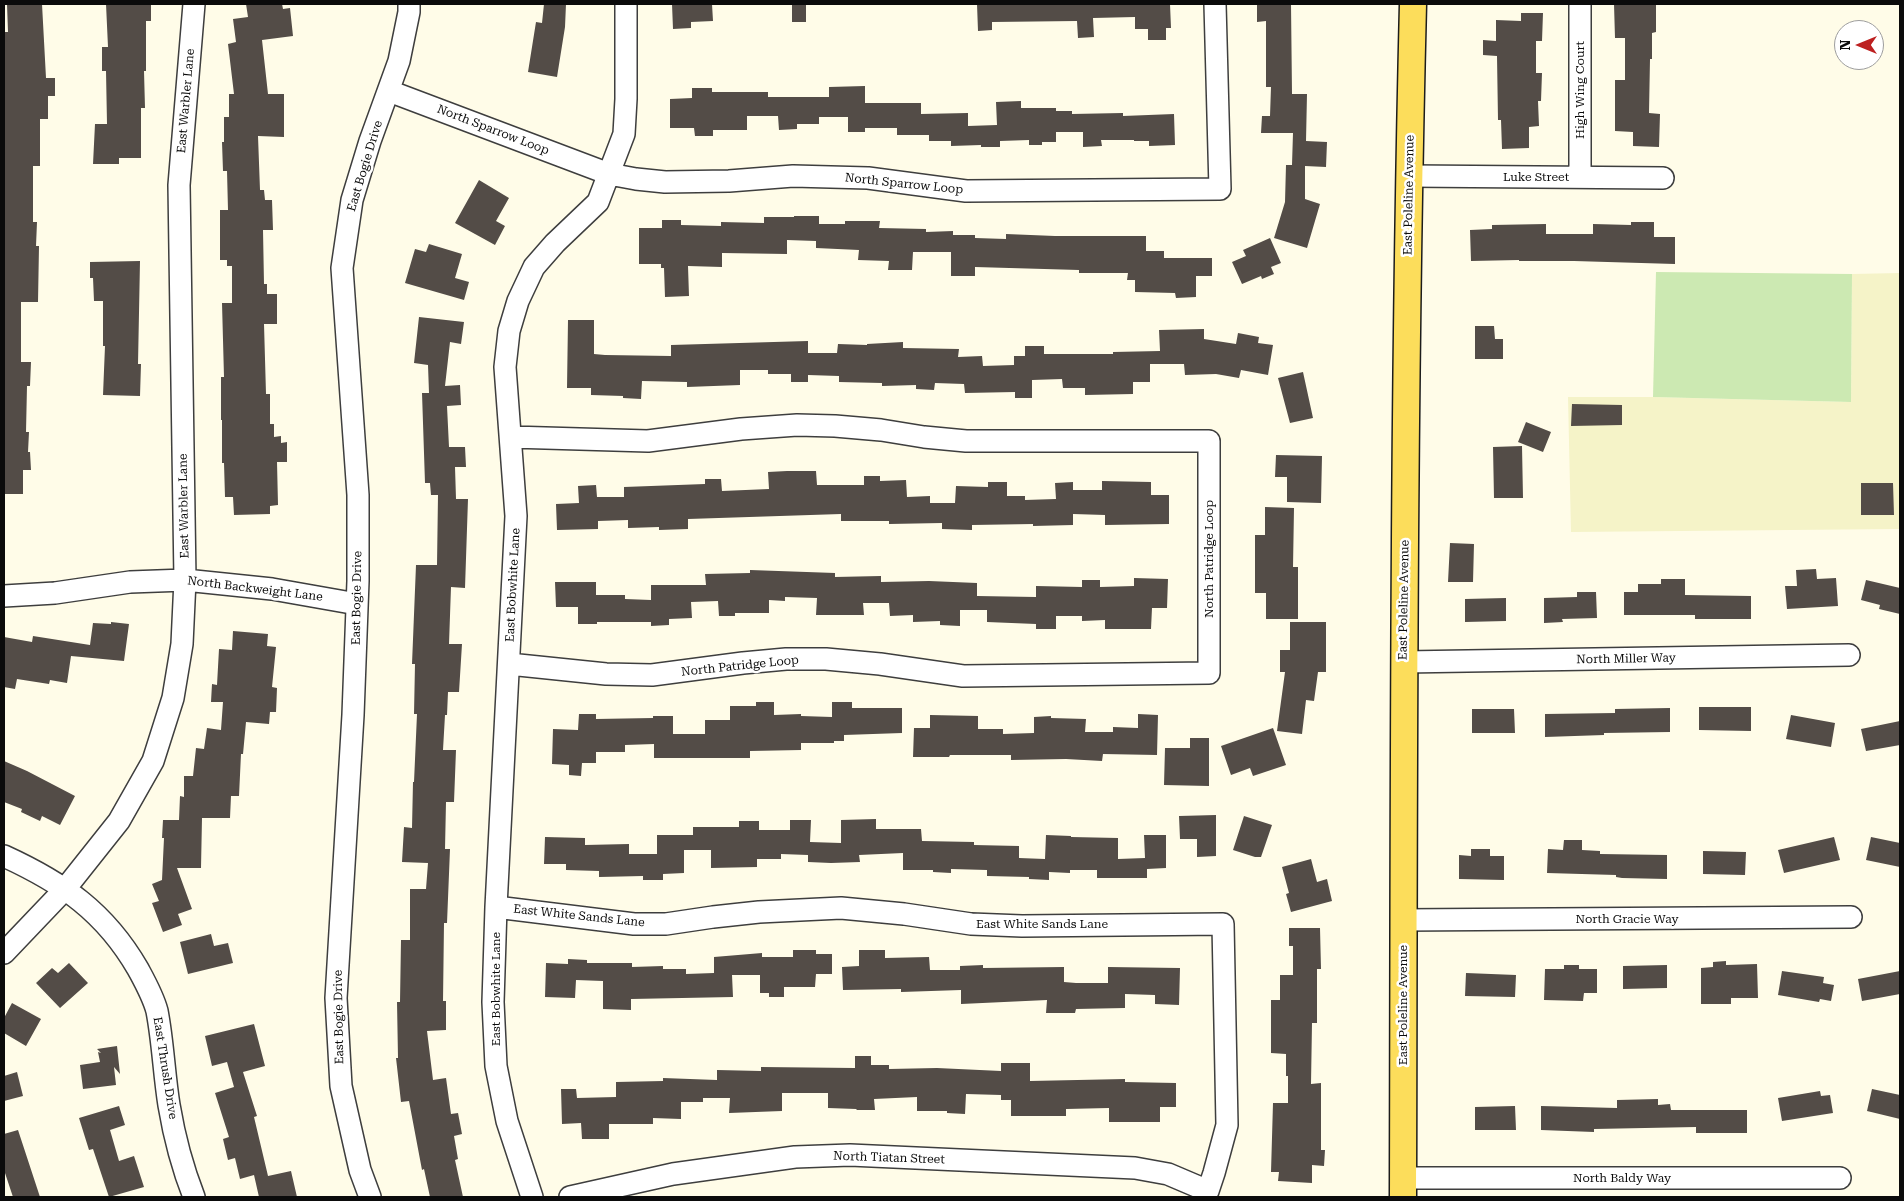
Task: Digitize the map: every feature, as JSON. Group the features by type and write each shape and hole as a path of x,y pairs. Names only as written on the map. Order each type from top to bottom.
{"main road":[{"name":"East Poleline Avenue","path":"1403,1188 1404,662 1409,176 1413,4"}],"street":[{"name":"East Warbler Lane","path":"4,952 65,889 119,821 154,761 173,698 182,644 185,580 179,185 194,4"},
{"name":"East Bogie Drive","path":"370,1197 360,1170 341,1086 336,998 353,715 358,495 342,268 352,200 370,141 399,61 409,4"},
{"name":"East Bobwhite Lane","path":"532,1197 507,1121 496,1066 494,1002 496,907 516,516 505,367 508,331 518,300 534,267 555,243 598,202 624,134 626,4"},
{"name":"North Sparrow Loop","path":"389,91 610,174 636,179 665,182 729,181 793,176 868,178 966,191 1220,189 1215,4"},
{"name":"High Wing Court","path":"1580,4 1580,177"},
{"name":"Luke Street","path":"1409,176 1663,178"},
{"name":"North Patridge Loop","path":"509,664 606,674 652,675 786,659 826,659 962,676 1209,673 1209,441 966,441 854,427 797,425 741,429 648,441 511,437"},
{"name":"North Backweight Lane","path":"4,596 55,593 130,582 185,580 272,589 357,604"},
{"name":"North Miller Way","path":"1404,662 1849,655"},
{"name":"East Thrush Drive","path":"4,856 36,871 65,889 92,910 112,931 130,956 146,984 156,1009 169,1106 188,1182 194,1197"},
{"name":"East White Sands Lane","path":"496,907 634,924 666,924 759,912 841,908 904,914 971,924 1223,924 1227,1124 1205,1194"},
{"name":"North Gracie Way","path":"1403,920 1851,917"},
{"name":"North Tiatan Street","path":"570,1197 626,1183 713,1167 795,1156 850,1155 1135,1168 1168,1174 1205,1194"},
{"name":"North Baldy Way","path":"1403,1188 1840,1178"}],"shaded area":[{"path":"1900,273 1900,529 1571,532 1568,397 1653,397 1851,402 1852,274"}],"green space":[{"path":"1656,272 1852,274 1851,402 1653,397"}],"building":[{"path":"7,4 42,4 46,78 55,78 55,96 48,96 48,119 40,119 40,166 33,166 33,222 37,222 36,246 39,246 38,302 21,302 21,362 31,362 30,386 27,386 26,432 29,432 28,452 30,452 31,470 23,470 23,494 4,494 4,32 8,32"},
{"path":"106,4 151,4 151,21 146,21 145,108 141,108 141,158 119,158 119,164 93,164 95,124 107,124 106,71 102,71 102,47 108,47"},
{"path":"246,4 282,4 283,9 290,8 293,36 262,40 268,94 284,94 284,137 258,136 260,190 264,190 265,200 272,200 273,230 263,230 264,284 267,284 267,294 277,294 277,324 264,324 266,394 270,394 270,424 274,424 274,437 281,436 281,443 287,442 287,462 277,462 278,505 270,506 270,514 234,515 233,497 225,497 224,463 222,463 221,377 224,377 222,303 232,303 232,266 227,266 227,260 220,260 220,210 228,210 227,171 223,171 222,142 224,142 224,117 229,117 229,94 234,94 228,44 236,42 233,19 248,17"},
{"path":"544,4 566,4 565,27 557,77 528,72 536,22 542,23"},
{"path":"672,4 712,4 713,21 691,22 691,28 673,29"},
{"path":"792,4 806,4 806,22 792,22"},
{"path":"977,4 1170,4 1171,28 1166,28 1166,40 1148,40 1148,29 1135,29 1135,17 1093,18 1094,37 1078,38 1077,21 992,22 992,30 978,31"},
{"path":"1257,4 1291,4 1292,94 1307,94 1306,141 1327,142 1326,167 1305,166 1305,199 1320,204 1307,248 1274,238 1285,202 1286,165 1292,165 1293,133 1261,133 1262,116 1270,116 1271,87 1266,87 1266,21 1257,22"},
{"path":"1614,4 1656,4 1656,32 1652,33 1652,59 1650,59 1649,113 1660,114 1659,147 1633,146 1633,132 1615,131 1615,80 1625,80 1625,38 1615,38"},
{"path":"1521,13 1543,13 1542,41 1536,41 1536,73 1542,73 1541,101 1538,101 1539,126 1529,127 1529,148 1502,149 1501,120 1498,120 1497,56 1483,55 1483,40 1496,41 1496,20 1521,21"},
{"path":"865,86 865,103 921,103 921,114 968,113 968,126 997,125 996,102 1021,101 1021,108 1056,108 1056,111 1072,111 1072,114 1123,113 1123,116 1174,114 1175,145 1149,146 1149,141 1101,140 1102,146 1083,147 1083,132 1056,132 1056,142 1042,142 1042,145 1029,145 1029,140 1000,141 1000,147 981,147 981,145 951,146 951,141 929,141 929,135 897,135 897,128 865,128 865,132 848,132 848,117 819,117 819,124 797,124 797,129 779,130 778,116 747,116 747,130 713,130 713,136 695,136 694,128 670,128 670,99 692,98 692,88 712,88 712,92 768,92 768,97 829,97 829,87"},
{"path":"479,180 509,198 496,221 505,226 495,245 455,223"},
{"path":"819,216 819,224 845,224 845,221 880,221 879,228 926,229 926,232 953,231 953,235 975,235 975,238 1006,239 1006,234 1146,236 1146,251 1164,251 1164,258 1212,258 1212,276 1196,276 1196,297 1176,298 1175,293 1135,292 1135,280 1127,280 1128,273 1079,273 1079,270 975,267 975,276 951,276 951,252 913,252 912,270 888,270 889,261 858,260 859,250 816,248 816,241 787,240 787,254 722,253 722,267 688,266 689,296 665,297 664,268 661,268 661,264 639,264 639,228 662,228 662,220 681,220 681,225 721,226 721,222 764,223 764,217"},
{"path":"1631,222 1654,222 1654,237 1675,237 1675,264 1519,260 1471,261 1470,230 1492,229 1492,225 1546,224 1546,234 1593,234 1593,224 1631,225"},
{"path":"1270,238 1281,263 1271,267 1274,274 1262,279 1261,276 1242,284 1232,262 1246,256 1243,250"},
{"path":"429,244 462,254 455,278 469,282 464,300 405,283 415,249 426,252"},
{"path":"140,261 138,364 141,364 140,396 103,395 105,346 103,346 103,301 94,301 93,278 90,278 90,262"},
{"path":"419,317 464,322 461,344 450,342 445,386 460,385 461,405 447,406 449,447 465,447 466,467 455,467 456,499 468,499 465,588 451,587 449,644 462,644 459,692 448,692 443,750 456,750 454,802 446,802 445,849 450,849 447,923 444,923 443,1001 446,1001 446,1030 427,1031 433,1080 446,1078 451,1114 458,1113 462,1134 454,1136 458,1159 455,1160 463,1197 430,1197 424,1169 422,1170 409,1101 401,1102 396,1058 398,1058 397,1002 400,1002 401,940 410,940 410,889 426,889 428,863 402,862 404,827 412,828 417,714 414,714 415,664 412,664 416,565 437,565 438,495 431,495 430,483 425,483 422,393 429,393 428,365 414,363"},
{"path":"568,320 594,320 594,354 605,355 671,356 671,345 808,341 808,353 837,353 838,344 867,345 903,342 903,348 959,349 958,357 982,356 983,366 1014,365 1014,356 1025,356 1025,346 1044,346 1044,354 1113,354 1113,352 1160,351 1159,330 1204,329 1204,339 1236,344 1238,333 1259,337 1258,343 1273,345 1268,375 1241,370 1239,378 1216,374 1185,375 1184,364 1150,364 1150,382 1133,382 1133,394 1085,395 1085,388 1063,388 1062,379 1032,380 1032,398 1015,398 1015,392 965,393 964,384 935,383 934,390 916,389 916,385 882,386 882,383 839,382 839,376 808,375 808,382 791,382 791,374 768,374 768,370 740,370 740,385 687,387 687,382 642,381 641,399 623,398 623,396 591,395 591,388 567,388"},
{"path":"1475,326 1494,326 1495,339 1503,339 1503,359 1475,359"},
{"path":"1303,372 1313,418 1290,423 1278,378"},
{"path":"1572,404 1622,405 1622,425 1571,426"},
{"path":"1526,422 1551,432 1543,452 1518,442"},
{"path":"1522,446 1523,498 1494,498 1493,447"},
{"path":"1276,455 1322,456 1321,503 1287,502 1287,477 1275,477"},
{"path":"816,471 817,485 864,485 864,476 880,476 880,481 906,480 907,497 930,496 930,503 955,503 956,486 988,487 988,482 1007,482 1007,496 1025,496 1025,500 1056,499 1055,483 1073,482 1073,490 1102,490 1102,481 1151,482 1151,495 1169,495 1169,524 1105,525 1105,515 1073,514 1073,525 972,525 972,530 942,529 942,523 889,524 889,521 841,521 841,514 688,519 688,529 659,530 659,527 628,528 628,520 598,521 598,529 557,530 556,504 579,503 578,486 596,485 597,497 624,497 624,487 705,484 705,479 721,479 722,491 769,489 768,472"},
{"path":"1861,483 1893,483 1894,515 1861,515"},
{"path":"1265,507 1294,508 1293,567 1298,567 1298,619 1266,619 1266,593 1255,593 1255,535 1265,535"},
{"path":"1450,543 1474,544 1473,582 1448,582"},
{"path":"1816,569 1817,579 1836,578 1838,606 1787,609 1785,586 1797,586 1796,570"},
{"path":"750,570 835,573 835,577 881,576 881,582 977,583 977,596 1036,597 1036,586 1082,587 1082,580 1100,580 1100,587 1134,586 1134,578 1168,579 1167,608 1152,608 1151,629 1105,629 1105,620 1082,621 1082,616 1056,616 1056,629 1036,629 1036,624 987,622 987,610 960,610 960,626 940,625 940,621 913,622 913,615 890,616 889,603 863,603 864,615 816,615 817,598 785,597 785,601 769,600 769,613 735,613 735,616 719,616 718,601 691,602 692,618 669,619 669,625 651,626 651,622 578,624 578,607 556,607 555,582 596,582 596,595 625,595 625,599 651,600 651,585 706,585 705,574 750,573"},
{"path":"1661,579 1685,579 1685,595 1751,596 1751,619 1695,619 1695,615 1624,615 1624,592 1638,592 1638,584 1661,584"},
{"path":"1866,580 1900,588 1900,614 1879,609 1880,605 1861,600"},
{"path":"1577,592 1596,592 1597,618 1562,619 1563,622 1544,623 1544,598 1577,597"},
{"path":"1506,598 1506,621 1465,622 1465,599"},
{"path":"111,622 129,624 124,661 71,656 67,683 50,680 49,684 17,679 15,689 4,687 4,637 32,642 33,636 90,645 93,623 111,624"},
{"path":"1290,622 1326,622 1326,672 1318,672 1314,701 1306,700 1302,734 1277,731 1285,672 1280,672 1280,650 1290,650"},
{"path":"233,631 268,634 267,646 276,647 272,687 277,688 276,712 270,712 269,724 246,722 243,754 241,754 239,796 231,796 230,818 202,818 201,868 177,868 192,909 178,914 182,925 163,932 152,903 159,901 152,884 162,880 163,820 179,820 180,796 184,797 184,776 193,776 196,748 204,749 207,728 221,730 223,702 211,702 212,684 217,685 219,649 232,650"},
{"path":"756,702 774,702 774,715 801,714 801,716 832,717 832,702 852,702 852,708 902,708 902,733 844,735 844,741 834,741 834,743 801,743 801,750 750,751 750,758 654,758 654,744 625,745 625,752 596,752 596,763 582,763 581,776 569,775 569,765 552,764 553,729 578,730 579,714 596,714 596,719 673,716 673,734 705,734 705,720 730,720 730,706 756,706"},
{"path":"1699,707 1751,707 1751,731 1699,730"},
{"path":"1670,708 1670,732 1604,733 1604,735 1545,737 1545,714 1615,713 1615,709"},
{"path":"1472,709 1514,709 1515,733 1472,733"},
{"path":"1138,714 1158,715 1157,755 1103,754 1102,761 1066,759 1011,760 1011,755 913,757 914,728 930,728 930,715 978,716 978,729 1003,729 1003,734 1034,733 1034,717 1051,716 1051,718 1086,719 1085,732 1113,732 1113,727 1138,728"},
{"path":"1791,715 1835,723 1831,747 1786,739"},
{"path":"1900,721 1900,745 1866,751 1861,729"},
{"path":"1273,728 1286,765 1253,776 1250,768 1231,775 1221,746"},
{"path":"1190,738 1209,738 1209,786 1164,785 1165,748 1190,748"},
{"path":"4,761 75,796 60,825 42,816 40,821 21,812 22,809 4,802"},
{"path":"1216,815 1216,856 1197,857 1197,839 1180,839 1179,816"},
{"path":"1244,816 1272,825 1261,857 1233,850"},
{"path":"876,819 876,829 921,829 922,841 974,842 974,845 1019,846 1019,858 1045,859 1046,835 1118,838 1118,859 1145,858 1144,835 1166,835 1166,868 1147,869 1147,878 1097,878 1097,870 1070,870 1070,873 1049,872 1049,880 1029,879 1029,877 987,876 987,870 951,869 951,873 933,872 933,870 903,870 903,853 859,855 860,862 831,863 808,862 808,855 781,854 781,859 757,859 757,867 711,868 711,850 684,850 684,873 663,874 663,880 643,880 643,876 599,877 599,871 566,870 566,864 544,864 545,837 585,838 585,845 629,844 629,854 657,854 657,835 693,835 693,827 739,827 739,821 759,821 759,830 790,830 790,820 811,820 810,842 841,843 841,820"},
{"path":"1834,837 1840,860 1784,873 1778,850"},
{"path":"1871,837 1900,843 1900,867 1866,860"},
{"path":"1564,840 1582,840 1582,850 1600,851 1600,854 1667,855 1667,879 1547,873 1548,849 1563,850"},
{"path":"1471,849 1490,849 1490,856 1504,856 1504,880 1459,879 1459,855 1471,856"},
{"path":"1703,851 1746,852 1745,875 1703,874"},
{"path":"1311,859 1317,882 1327,879 1332,901 1291,912 1286,894 1289,893 1282,867"},
{"path":"1289,928 1320,928 1321,969 1317,969 1317,1023 1312,1023 1311,1084 1321,1083 1321,1150 1325,1150 1324,1166 1312,1165 1312,1183 1278,1181 1279,1172 1271,1172 1273,1103 1288,1103 1288,1076 1286,1076 1286,1054 1271,1053 1271,1000 1280,1000 1280,975 1293,975 1293,946 1289,946"},
{"path":"211,934 214,946 228,943 233,963 188,974 180,942"},
{"path":"793,950 816,950 816,954 832,954 832,974 816,974 815,987 784,987 784,997 769,997 769,993 760,993 760,975 732,975 733,997 631,999 631,1010 603,1009 603,981 576,980 575,998 545,997 546,963 568,964 568,959 587,960 587,963 632,963 632,967 663,966 663,969 686,969 686,974 714,973 714,957 762,953 762,957 793,957"},
{"path":"859,950 885,950 885,958 929,957 930,970 960,970 960,966 983,965 983,968 1064,967 1064,982 1076,983 1108,983 1108,967 1180,968 1179,1005 1155,1004 1155,995 1125,994 1125,1008 1076,1009 1075,1013 1046,1013 1047,1000 961,1004 961,990 901,992 901,989 843,990 842,967 859,966"},
{"path":"1726,961 1726,965 1757,964 1758,998 1731,998 1731,1004 1701,1004 1701,968 1713,967 1713,962"},
{"path":"69,963 88,983 60,1008 36,983 52,968 58,973"},
{"path":"1564,965 1579,965 1579,969 1597,969 1597,993 1584,993 1583,1001 1544,1000 1545,969 1564,969"},
{"path":"1667,965 1667,988 1623,989 1623,966"},
{"path":"1782,971 1824,977 1823,983 1834,985 1831,1001 1820,999 1819,1002 1778,995"},
{"path":"1900,971 1900,994 1862,1001 1858,979"},
{"path":"1466,973 1516,975 1515,997 1465,996"},
{"path":"12,1003 41,1019 26,1046 4,1033 4,1018"},
{"path":"254,1024 265,1066 243,1072 257,1116 254,1117 268,1176 291,1171 297,1197 259,1197 254,1175 240,1179 235,1158 228,1160 223,1139 229,1137 215,1093 234,1087 227,1062 212,1066 205,1036"},
{"path":"117,1046 120,1074 114,1067 116,1085 83,1089 80,1065 100,1062 98,1052 101,1053 97,1049"},
{"path":"855,1056 871,1056 871,1065 889,1065 889,1069 937,1068 1001,1071 1001,1063 1030,1063 1030,1081 1125,1079 1125,1082 1176,1083 1176,1107 1160,1107 1160,1122 1109,1122 1109,1108 1066,1109 1066,1116 1011,1116 1011,1100 1001,1100 1001,1095 966,1094 965,1114 947,1113 947,1111 917,1111 917,1097 874,1099 875,1110 857,1110 828,1108 828,1093 782,1093 782,1111 729,1113 730,1098 703,1098 703,1102 681,1102 681,1119 653,1118 653,1124 609,1124 609,1139 582,1139 581,1123 562,1124 561,1089 576,1089 577,1098 616,1097 616,1082 663,1081 663,1078 717,1080 717,1070 761,1071 761,1067 855,1068"},
{"path":"17,1072 23,1096 4,1101 4,1076"},
{"path":"1872,1089 1900,1095 1900,1119 1867,1111"},
{"path":"1820,1091 1821,1096 1830,1095 1833,1113 1782,1121 1778,1098"},
{"path":"1658,1099 1658,1105 1670,1104 1671,1110 1747,1110 1747,1133 1696,1133 1696,1127 1594,1129 1594,1132 1541,1130 1541,1106 1617,1108 1617,1100"},
{"path":"119,1106 125,1125 110,1130 119,1161 134,1156 144,1187 109,1197 93,1149 89,1150 79,1118"},
{"path":"1515,1106 1516,1130 1475,1130 1475,1107"},
{"path":"18,1130 40,1197 13,1197 4,1170 4,1134"}]}
